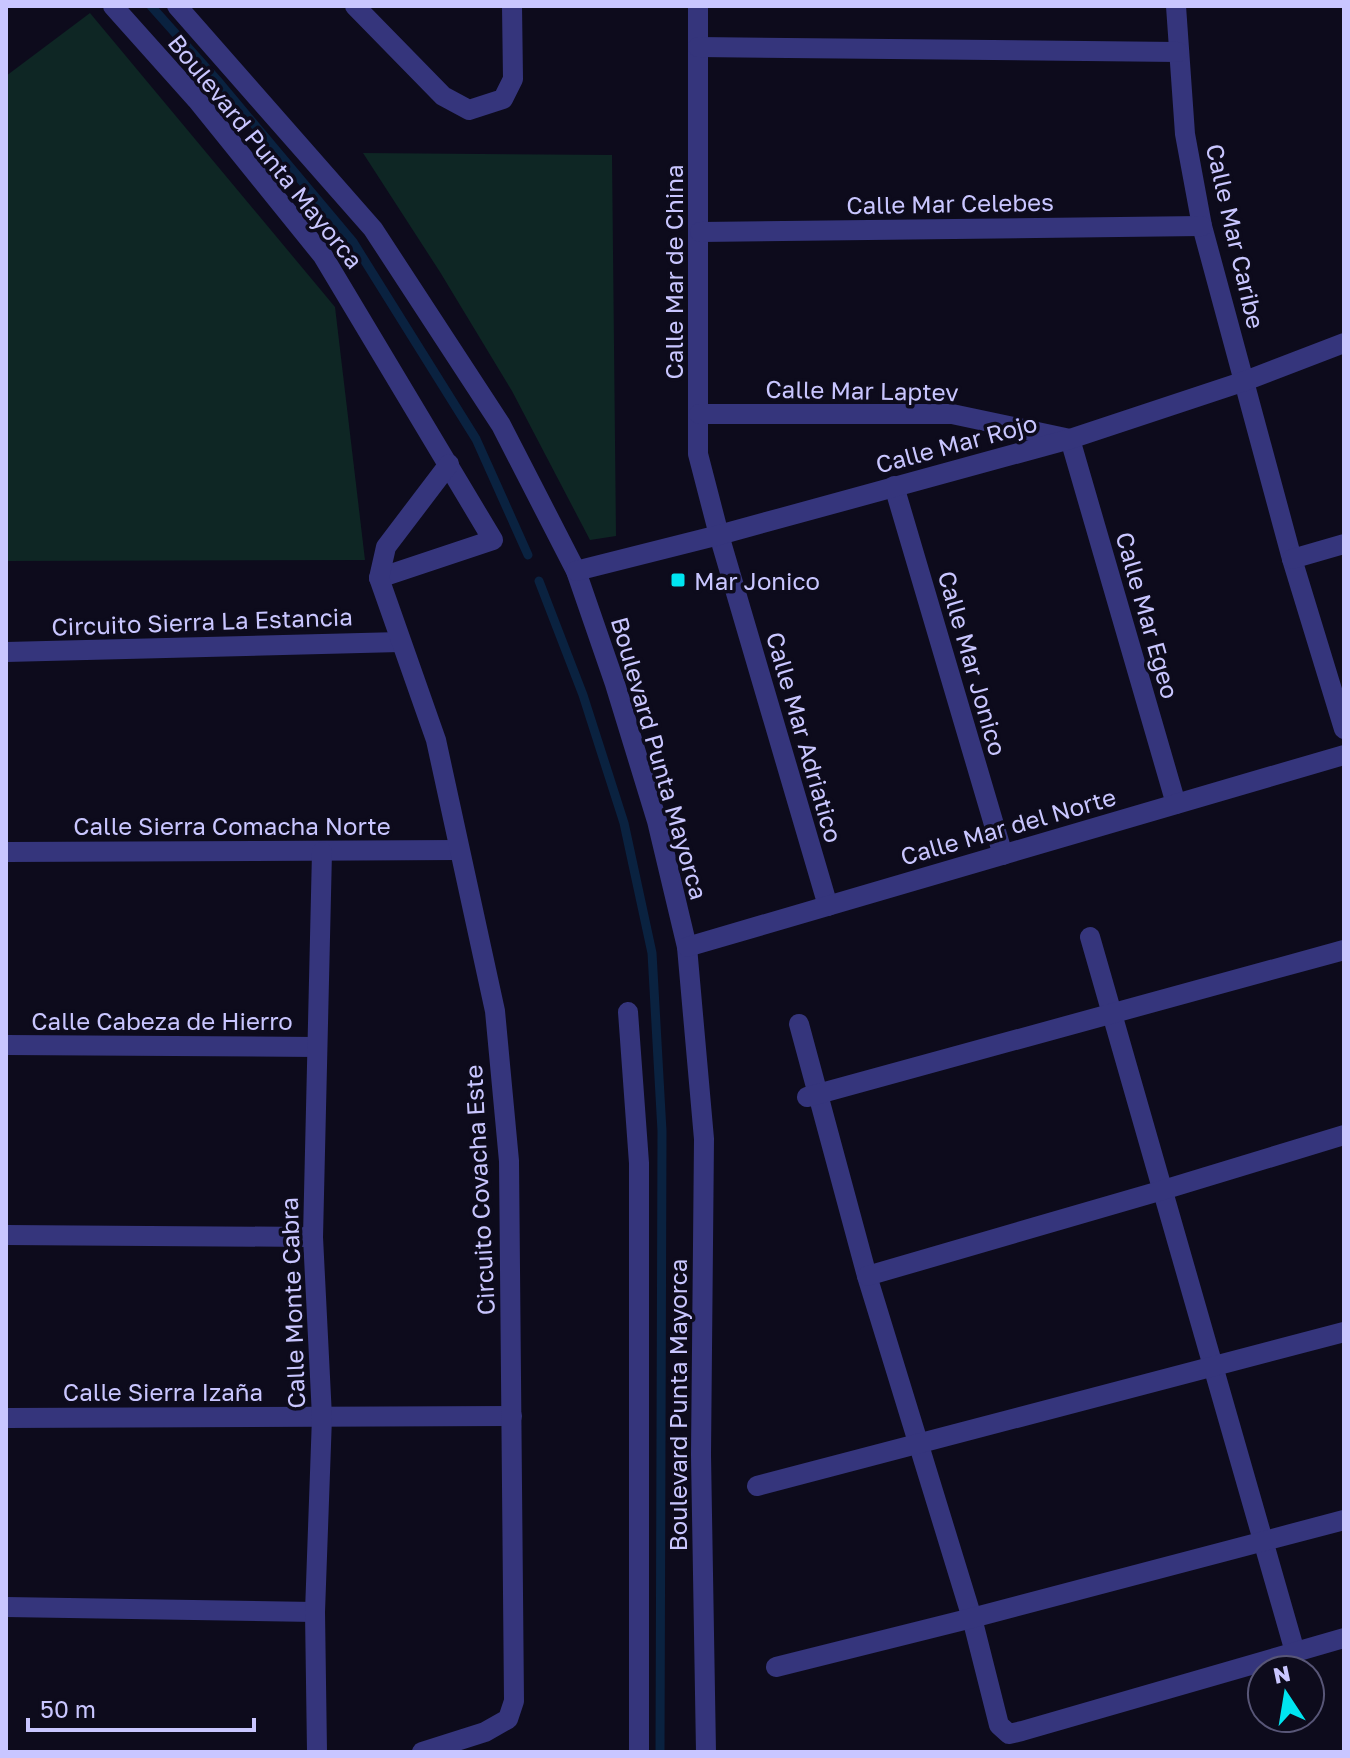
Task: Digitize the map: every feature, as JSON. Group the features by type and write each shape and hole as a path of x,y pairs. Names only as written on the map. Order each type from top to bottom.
{"street":[{"name":"Boulevard Punta Mayorca","path":"113,6 197,100 323,256 493,540 379,578"},
{"name":"Boulevard Punta Mayorca","path":"177,6 373,229 501,425 576,571 657,821 687,947 704,1139 701,1455 706,1752"},
{"path":"355,6 443,96 469,110 503,99 513,79 512,6"},
{"name":"Calle Mar de China","path":"698,6 698,454 719,535"},
{"name":"Calle Mar Caribe","path":"1176,6 1185,134 1202,226 1292,559 1344,729"},
{"path":"698,47 1178,52"},
{"name":"Calle Mar Celebes","path":"700,232 1202,226"},
{"name":"Calle Mar Rojo","path":"576,571 1070,439 1245,381 1344,343"},
{"name":"Calle Mar Laptev","path":"699,414 952,414 1070,439"},
{"name":"Calle Mar Egeo","path":"1070,439 1176,804"},
{"path":"379,578 386,547 449,464"},
{"name":"Calle Mar Jonico","path":"894,486 1003,855"},
{"name":"Calle Mar Adriatico","path":"719,535 828,906"},
{"path":"1292,559 1344,544"},
{"name":"Circuito Covacha Este","path":"379,578 436,740 495,1011 509,1161 514,1701 508,1719 485,1732 422,1752"},
{"name":"Circuito Sierra La Estancia","path":"6,652 400,642"},
{"name":"Calle Mar del Norte","path":"687,947 1344,755"},
{"name":"Calle Sierra Comacha Norte","path":"6,852 458,850"},
{"name":"Calle Monte Cabra","path":"317,1752 315,1612 322,1417 313,1237 322,852"},
{"path":"1090,937 1295,1652"},
{"path":"812,1096 1344,950"},
{"path":"628,1012 639,1163 639,1752"},
{"path":"799,1024 812,1096 972,1618 999,1725 1009,1734 1344,1638"},
{"name":"Calle Cabeza de Hierro","path":"6,1045 317,1047"},
{"path":"867,1276 1344,1135"},
{"path":"6,1235 313,1237"},
{"path":"757,1486 1344,1332"},
{"name":"Calle Sierra Izaña","path":"6,1418 512,1416"},
{"path":"776,1667 1344,1520"},
{"path":"6,1607 315,1612"}],"green space":[{"path":"90,13 335,307 365,560 6,561 6,76"},
{"path":"363,153 612,155 616,536 590,540 512,391"}],"waterway":[{"path":"151,6 353,242 476,439 528,555"},
{"path":"539,581 583,695 624,823 652,953 662,1131 660,1752"}],"place":[{"name":"Mar Jonico","path":"678,580"}]}
